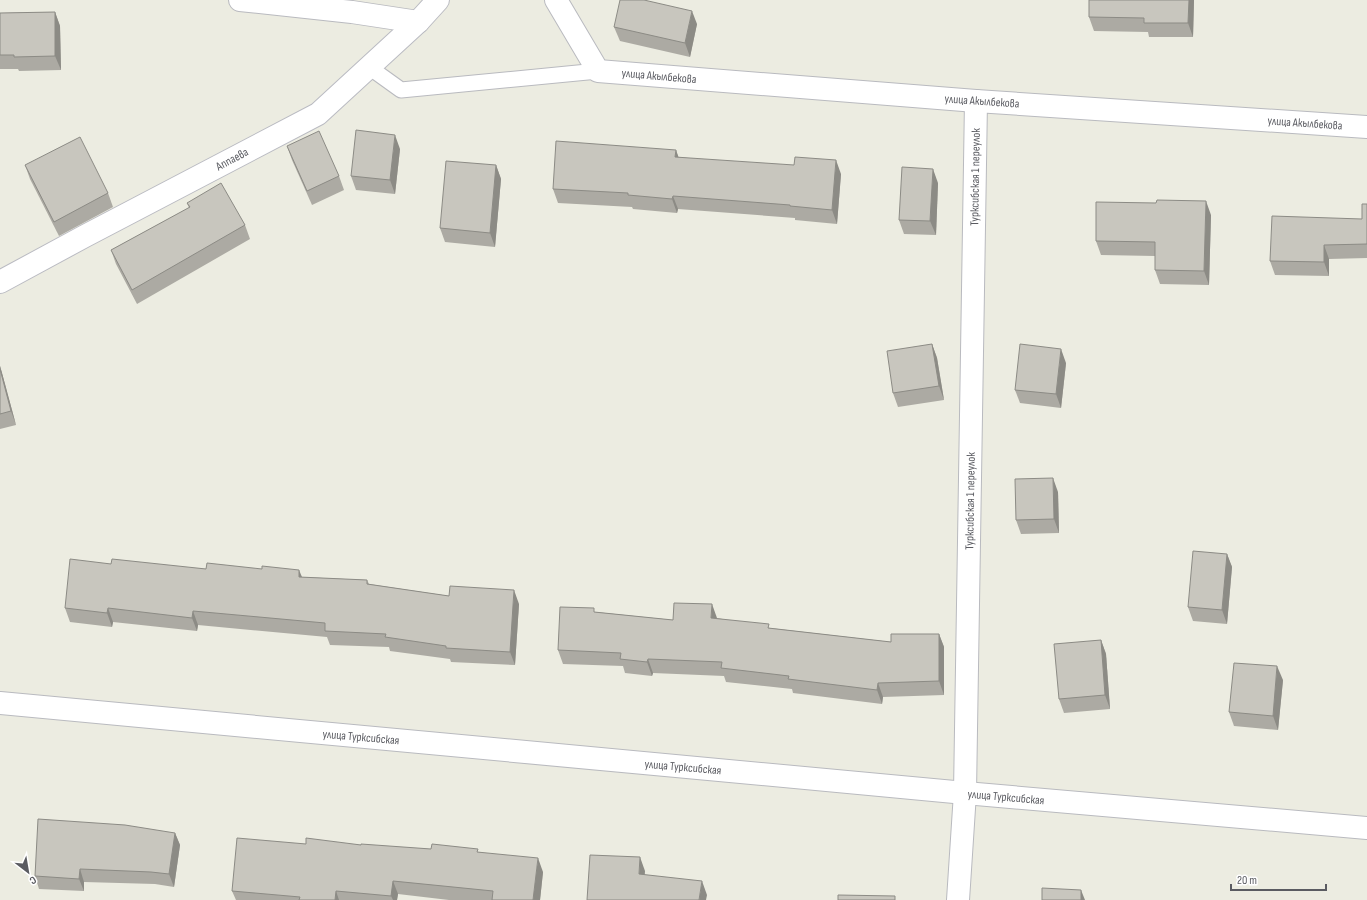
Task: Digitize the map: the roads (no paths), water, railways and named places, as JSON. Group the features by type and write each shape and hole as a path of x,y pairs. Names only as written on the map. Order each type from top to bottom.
{"street":[{"path":"240,0 352,12 418,22"},
{"name":"Аппаева","path":"0,282 318,114 418,22 438,0"},
{"path":"556,0 598,71"},
{"name":"улица Акылбекова","path":"598,71 976,101 1367,127"},
{"name":"Турксибская 1 переулок","path":"958,900 966,793 976,101"},
{"name":"улица Турксибская","path":"0,703 966,793 1367,828"}],"lane":[{"name":"улица Акылбекова","path":"369,67 401,90 598,71"}]}
